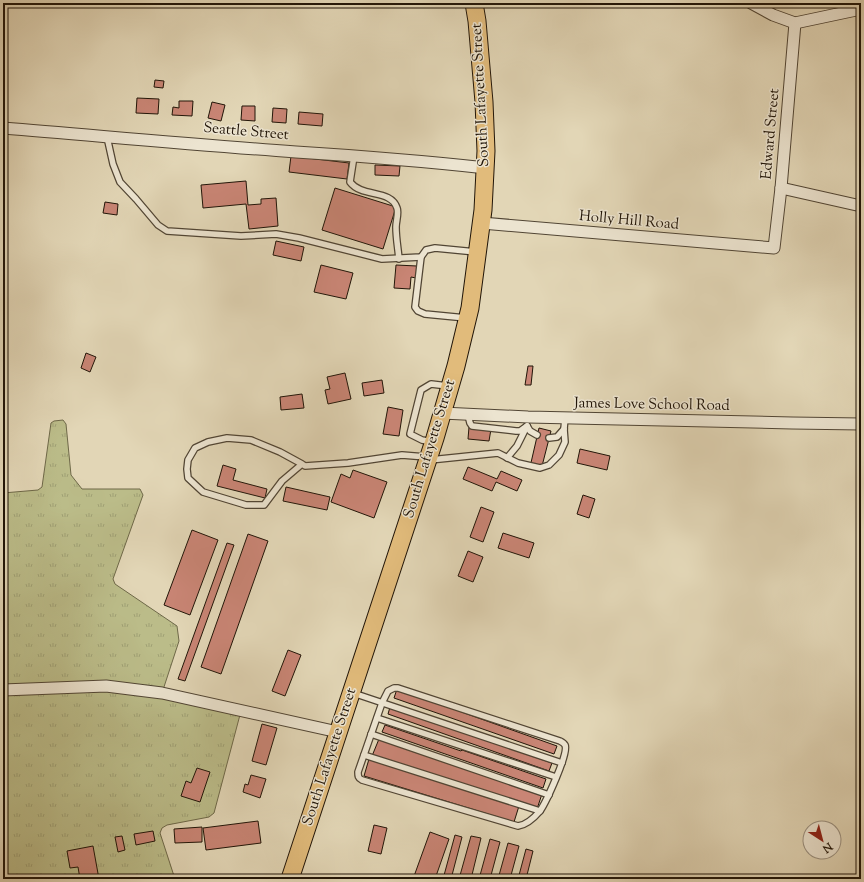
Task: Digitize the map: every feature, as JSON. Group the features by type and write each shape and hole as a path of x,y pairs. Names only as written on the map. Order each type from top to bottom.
{"main road":[{"name":"South Lafayette Street","path":"290,879 430,453 450,387 468,318 482,223 486,168 484,102 474,3"}],"street":[{"path":"751,3 773,15 795,23 861,9"},
{"name":"Edward Street","path":"774,248 781,188 795,23"},
{"name":"Seattle Street","path":"3,128 486,168"},
{"path":"781,188 861,206"},
{"name":"Holly Hill Road","path":"482,223 774,248"},
{"name":"James Love School Road","path":"442,413 528,422 565,424 861,424"},
{"path":"3,690 106,686 162,693 338,732"}],"lane":[{"path":"107,137 113,164 120,182 158,225 167,231 241,236 276,234 299,238 382,259 421,257"},
{"path":"354,156 350,182 353,186 363,191 388,197 398,209 396,226 399,259"},
{"path":"468,318 425,314 418,311 415,307 421,257 426,250 436,248 478,252"},
{"path":"430,453 422,440 410,434 421,390 431,384 450,387"},
{"path":"507,458 517,446 528,422"},
{"path":"528,422 530,431 538,435"},
{"path":"302,464 282,481 264,505 246,505 203,492 188,478 186,469 188,460 195,448 208,442 227,438 251,440 280,452 302,464 305,466 348,463 402,455 430,453 475,456 498,453 518,463 540,468 549,465 559,455 565,442 565,424"},
{"path":"549,438 557,437 565,424"},
{"path":"398,688 560,741 565,745 566,749 549,795 540,811 527,824 518,826 362,780 358,776 358,772 382,703 388,691 398,688"},
{"path":"351,693 562,762"},
{"path":"377,718 556,777"},
{"path":"371,734 549,795"},
{"path":"364,755 540,811"}],"green space":[{"path":"63,420 66,424 71,475 82,489 140,489 143,495 113,579 115,584 177,626 179,641 162,693 241,711 214,813 209,817 167,825 162,828 160,833 175,879 3,879 3,493 38,490 42,487 51,423 54,421"}],"building":[{"path":"155,80 164,81 163,88 154,87"},
{"path":"137,98 159,99 158,114 136,113"},
{"path":"179,101 193,101 192,116 172,115 173,107 179,108"},
{"path":"212,102 225,105 221,121 208,118"},
{"path":"242,106 255,106 255,121 241,120"},
{"path":"273,108 287,109 286,123 272,122"},
{"path":"299,112 323,114 322,126 298,124"},
{"path":"291,156 349,163 347,179 289,172"},
{"path":"375,165 400,166 399,176 375,175"},
{"path":"246,181 248,205 261,204 261,199 276,198 278,226 249,229 246,204 203,208 201,185"},
{"path":"335,188 396,207 383,249 322,230"},
{"path":"105,202 118,204 117,215 103,213"},
{"path":"276,241 304,247 301,261 273,255"},
{"path":"321,265 353,273 346,299 314,292"},
{"path":"396,265 417,266 416,278 411,277 410,289 394,288"},
{"path":"86,353 96,357 90,372 81,368"},
{"path":"528,366 533,366 531,385 525,385"},
{"path":"345,373 351,399 328,404 325,390 330,389 327,377"},
{"path":"382,380 384,393 364,396 362,383"},
{"path":"302,394 304,408 281,410 280,397"},
{"path":"388,407 403,410 399,436 383,434"},
{"path":"469,427 491,429 489,441 468,439"},
{"path":"539,428 551,431 541,470 530,467"},
{"path":"580,449 610,456 607,470 577,463"},
{"path":"223,465 236,469 233,480 267,489 265,498 217,486"},
{"path":"468,467 497,479 501,471 522,480 517,491 496,482 492,491 463,479"},
{"path":"353,470 387,482 374,518 331,502 341,474 350,478"},
{"path":"286,487 330,497 327,510 283,501"},
{"path":"583,495 595,499 589,518 577,514"},
{"path":"481,507 494,512 483,542 470,537"},
{"path":"192,530 218,540 190,615 164,605"},
{"path":"503,533 534,543 529,558 498,548"},
{"path":"248,534 268,541 221,674 201,667"},
{"path":"227,543 234,545 185,681 178,679"},
{"path":"468,551 483,557 473,582 458,576"},
{"path":"288,650 301,655 285,696 272,691"},
{"path":"397,689 557,746 554,754 394,698"},
{"path":"390,707 552,763 549,771 388,714"},
{"path":"262,724 277,728 266,765 252,761"},
{"path":"385,725 546,779 543,788 382,732"},
{"path":"379,739 542,794 537,809 372,756"},
{"path":"369,759 519,806 514,822 364,776"},
{"path":"197,768 210,772 200,802 181,796 186,781 191,783"},
{"path":"251,775 266,779 260,798 243,792 245,784 248,785"},
{"path":"258,821 261,843 206,850 203,828"},
{"path":"374,825 387,828 381,854 368,851"},
{"path":"202,827 202,842 175,843 174,829"},
{"path":"153,831 155,841 136,845 134,834"},
{"path":"430,832 449,839 435,879 413,879"},
{"path":"455,835 462,837 451,879 443,879"},
{"path":"122,836 125,850 118,852 115,837"},
{"path":"471,836 481,838 471,879 459,879"},
{"path":"490,839 500,842 490,879 479,879"},
{"path":"508,843 519,846 510,879 498,879"},
{"path":"93,846 99,879 80,879 78,867 70,868 67,851"},
{"path":"526,849 533,851 526,879 518,879"}]}
